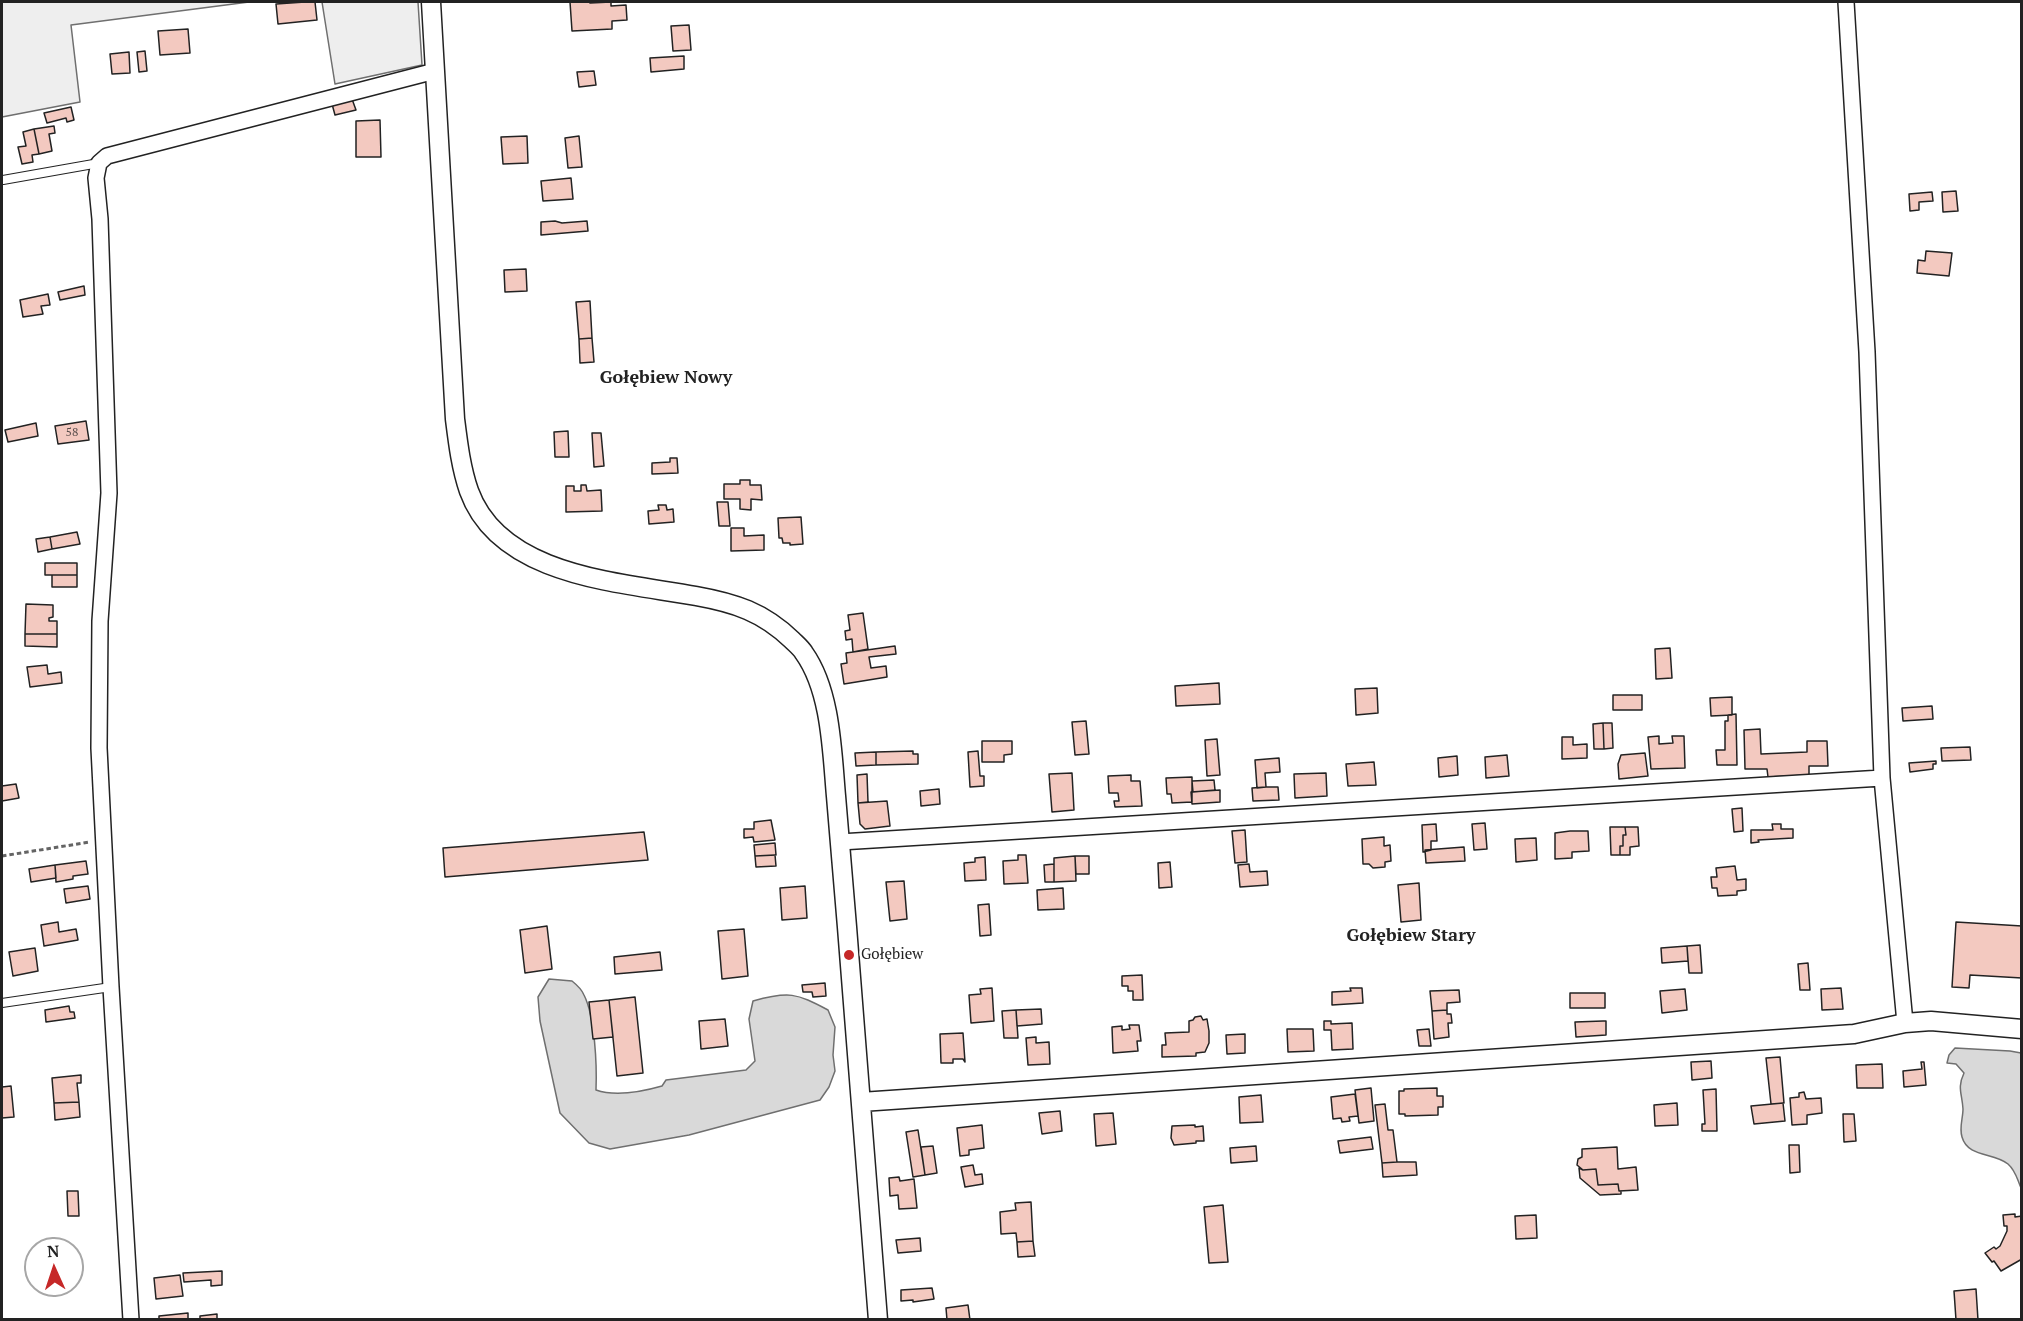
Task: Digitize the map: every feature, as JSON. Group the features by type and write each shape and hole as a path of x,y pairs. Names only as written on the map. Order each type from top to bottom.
{"street":[{"path":"431,2 455,419 460,462 470,494 483,518 501,537 524,554 553,567 586,576 720,600 758,613 804,652 820,686 829,726 840,842 878,1320"},
{"path":"1845,2 1867,352 1882,778 1905,1023"},
{"path":"130,1320 99,748 100,621 109,493 100,219 96,178 99,163 107,156 435,71"},
{"path":"840,842 1882,778"},
{"path":"861,1101 1854,1034 1905,1023 1931,1021 2022,1029"}],"lane":[{"path":"3,180 99,163"},
{"path":"2,1003 111,987"}],"path":[{"path":"2,856 103,840"}],"shaded area":[{"path":"2,2 249,2 71,25 80,102 2,117"},
{"path":"322,2 418,2 422,65 335,84"},
{"path":"549,979 572,981 584,995 588,1004 596,1055 596,1090 612,1093 637,1092 662,1086 666,1080 746,1070 755,1061 749,1019 753,1001 784,995 800,997 828,1010 835,1027 833,1055 835,1071 829,1087 820,1100 689,1135 610,1149 589,1143 560,1113 540,1021 538,997"},
{"path":"1955,1048 2021,1053 2021,1188 2015,1172 2008,1164 1976,1152 1965,1144 1961,1130 1963,1109 1960,1087 1964,1073 1956,1064 1947,1063 1949,1055"}],"building":[{"path":"315,2 317,20 278,24 276,4"},
{"path":"570,2 611,2 611,6 626,5 627,20 612,21 612,29 572,31"},
{"path":"689,25 691,50 673,51 671,26"},
{"path":"188,29 190,53 160,55 158,31"},
{"path":"145,51 147,71 139,72 137,52"},
{"path":"129,52 130,73 112,74 110,54"},
{"path":"684,56 684,69 651,72 650,58"},
{"path":"594,71 596,85 579,87 577,72"},
{"path":"352,99 356,110 335,115 332,104"},
{"path":"71,107 74,120 67,122 66,118 47,123 44,113"},
{"path":"380,120 381,157 356,157 356,121"},
{"path":"54,126 55,133 49,134 52,151 39,154 34,129"},
{"path":"34,129 39,154 32,155 33,162 22,164 18,147 26,146 23,132"},
{"path":"527,136 528,163 503,164 501,137"},
{"path":"579,136 582,167 568,168 565,138"},
{"path":"571,178 573,199 543,201 541,181"},
{"path":"1956,191 1958,211 1943,212 1942,192"},
{"path":"1932,192 1933,201 1919,202 1919,210 1910,211 1909,194"},
{"path":"587,221 588,231 541,235 541,222 562,223"},
{"path":"1926,251 1952,253 1949,276 1917,273 1918,260 1925,261"},
{"path":"526,269 527,291 505,292 504,270"},
{"path":"84,286 85,295 60,300 58,292"},
{"path":"48,294 50,305 41,306 43,314 23,317 20,300"},
{"path":"590,301 592,338 579,339 576,302"},
{"path":"592,338 594,362 580,363 579,339"},
{"path":"86,421 89,440 58,444 55,426"},
{"path":"36,423 38,436 8,442 5,430"},
{"path":"568,431 569,457 555,457 554,432"},
{"path":"592,433 601,433 604,466 594,467"},
{"path":"670,458 677,458 678,473 652,474 652,463 670,462"},
{"path":"740,480 750,480 750,485 761,485 762,500 751,499 751,510 740,509 740,499 724,499 724,484 740,484"},
{"path":"581,485 586,485 587,491 601,490 602,511 566,512 566,486 574,486 574,491 581,491"},
{"path":"717,502 728,502 730,526 719,526"},
{"path":"658,505 666,505 667,510 673,509 674,522 649,524 648,511 659,510"},
{"path":"801,517 803,544 783,543 782,538 779,538 778,518"},
{"path":"731,528 744,528 744,536 764,535 764,550 731,551"},
{"path":"77,532 80,544 52,549 50,537"},
{"path":"50,537 52,549 38,552 36,539"},
{"path":"45,563 77,563 77,575 45,575"},
{"path":"52,575 77,575 77,587 52,587"},
{"path":"26,604 53,605 53,617 49,618 49,621 57,621 57,634 25,634"},
{"path":"863,613 868,649 853,652 852,639 846,640 845,631 850,630 848,615"},
{"path":"25,634 57,634 57,647 25,646"},
{"path":"895,646 896,654 869,657 871,668 886,666 887,677 844,684 841,664 847,663 846,653"},
{"path":"1670,648 1672,678 1656,679 1655,649"},
{"path":"47,665 48,674 61,672 62,683 30,687 27,667"},
{"path":"1219,683 1220,704 1176,706 1175,686"},
{"path":"1377,688 1378,713 1356,715 1355,689"},
{"path":"1613,695 1642,695 1642,710 1613,710"},
{"path":"1732,697 1732,715 1711,716 1710,698"},
{"path":"1932,706 1933,719 1903,721 1902,708"},
{"path":"1736,714 1737,765 1717,765 1716,750 1725,750 1725,721 1728,721 1728,715"},
{"path":"1086,721 1089,754 1075,755 1072,722"},
{"path":"1603,723 1612,723 1613,748 1604,749"},
{"path":"1603,723 1604,749 1594,749 1593,724"},
{"path":"1760,729 1761,754 1807,752 1807,741 1827,741 1828,766 1809,766 1809,775 1768,777 1767,769 1745,769 1744,730"},
{"path":"1659,736 1659,744 1673,743 1672,736 1684,736 1685,768 1651,769 1648,737"},
{"path":"1562,737 1573,737 1573,745 1587,744 1587,758 1562,759"},
{"path":"1217,739 1220,775 1207,776 1205,740"},
{"path":"982,741 1012,741 1012,754 1004,755 1004,762 982,762"},
{"path":"1970,747 1971,760 1942,761 1941,748"},
{"path":"913,751 913,754 918,754 918,764 876,765 876,752"},
{"path":"978,751 980,776 984,776 984,786 970,787 968,752"},
{"path":"876,752 876,765 856,766 855,753"},
{"path":"1645,753 1648,776 1619,779 1618,764 1621,755"},
{"path":"1507,755 1509,776 1486,778 1485,757"},
{"path":"1457,756 1458,775 1439,777 1438,758"},
{"path":"1279,758 1280,772 1265,773 1266,787 1257,788 1255,760"},
{"path":"1936,761 1933,769 1910,772 1909,763"},
{"path":"1374,762 1376,785 1348,786 1346,764"},
{"path":"1072,773 1074,810 1052,812 1049,774"},
{"path":"1326,773 1327,796 1295,798 1294,774"},
{"path":"867,774 868,802 858,803 857,775"},
{"path":"1131,775 1131,781 1140,781 1142,806 1115,807 1114,801 1119,801 1118,793 1109,793 1108,776"},
{"path":"1192,777 1192,802 1172,803 1171,794 1167,794 1166,778"},
{"path":"1214,780 1215,790 1193,792 1192,781"},
{"path":"16,784 19,798 2,801 2,786"},
{"path":"1278,787 1279,800 1253,801 1252,788"},
{"path":"939,789 940,804 921,806 920,791"},
{"path":"1220,790 1220,802 1192,804 1191,792"},
{"path":"887,801 890,826 865,829 860,824 858,803"},
{"path":"1742,808 1743,831 1734,832 1732,809"},
{"path":"771,820 775,840 754,842 753,837 744,838 744,829 754,829 754,822"},
{"path":"1485,823 1487,849 1474,850 1472,824"},
{"path":"1436,824 1437,841 1431,841 1431,850 1423,852 1422,825"},
{"path":"1772,824 1781,824 1781,829 1793,829 1793,838 1758,840 1759,842 1751,843 1751,830 1773,830"},
{"path":"1610,827 1625,827 1626,835 1623,835 1620,855 1611,855"},
{"path":"1625,827 1638,827 1639,846 1630,847 1630,855 1620,855 1623,835 1626,835"},
{"path":"1245,830 1247,862 1235,863 1232,831"},
{"path":"1588,831 1589,851 1572,852 1572,858 1555,859 1555,833"},
{"path":"644,832 648,860 445,877 443,848"},
{"path":"1384,837 1384,846 1390,845 1391,861 1385,862 1385,867 1373,868 1369,864 1363,864 1362,839"},
{"path":"1536,838 1537,860 1516,862 1515,839"},
{"path":"775,843 776,855 755,856 754,845"},
{"path":"1464,847 1465,861 1426,863 1425,850"},
{"path":"775,855 776,866 756,867 755,856"},
{"path":"1018,855 1026,855 1028,883 1004,884 1003,861 1018,860"},
{"path":"1075,856 1089,856 1089,874 1076,874"},
{"path":"1075,856 1076,881 1054,882 1054,858"},
{"path":"985,857 986,880 965,881 964,863 975,862 975,858"},
{"path":"86,861 88,874 56,882 55,865"},
{"path":"1170,862 1172,887 1159,888 1158,863"},
{"path":"1054,864 1054,882 1045,882 1044,865"},
{"path":"1249,864 1250,872 1267,871 1268,885 1240,887 1238,865"},
{"path":"55,865 56,878 31,882 29,869"},
{"path":"1735,866 1737,880 1746,879 1746,890 1737,891 1737,895 1718,896 1717,888 1712,888 1711,877 1717,877 1716,868"},
{"path":"904,881 907,919 890,921 886,882"},
{"path":"1419,883 1421,920 1401,922 1398,885"},
{"path":"88,886 90,899 66,903 64,889"},
{"path":"805,886 807,918 782,920 780,888"},
{"path":"1063,888 1064,909 1038,910 1037,890"},
{"path":"989,904 991,935 980,936 978,905"},
{"path":"58,922 59,932 76,929 78,940 44,946 41,925"},
{"path":"1956,922 2022,926 2022,978 1970,975 1969,988 1952,987"},
{"path":"547,926 552,969 525,973 520,930"},
{"path":"744,929 748,976 722,979 718,931"},
{"path":"1700,945 1702,973 1689,973 1687,946"},
{"path":"1687,946 1688,961 1662,963 1661,948"},
{"path":"35,948 38,971 13,976 9,952"},
{"path":"660,952 662,970 615,974 614,957"},
{"path":"1808,963 1810,990 1800,990 1798,964"},
{"path":"1142,975 1143,1000 1133,1000 1133,991 1128,991 1128,986 1122,986 1122,976"},
{"path":"825,983 826,996 813,997 812,992 803,992 802,985"},
{"path":"992,988 994,1021 971,1023 969,995 981,994 980,989"},
{"path":"1350,988 1362,988 1363,1003 1332,1005 1332,992 1351,991"},
{"path":"1841,988 1843,1009 1822,1010 1821,989"},
{"path":"1685,989 1687,1010 1662,1013 1660,991"},
{"path":"1459,990 1460,1002 1447,1003 1447,1010 1432,1011 1430,991"},
{"path":"1570,993 1605,993 1605,1008 1570,1008"},
{"path":"635,997 643,1073 617,1076 609,1000"},
{"path":"609,1000 613,1037 593,1039 589,1002"},
{"path":"69,1006 75,1018 46,1022 45,1010"},
{"path":"1041,1009 1042,1024 1017,1026 1016,1010"},
{"path":"1016,1010 1018,1038 1004,1038 1002,1011"},
{"path":"1447,1010 1447,1014 1451,1014 1452,1023 1448,1023 1449,1037 1434,1039 1432,1011"},
{"path":"1201,1016 1203,1020 1207,1019 1209,1031 1209,1043 1205,1052 1196,1053 1196,1056 1162,1057 1162,1045 1166,1045 1165,1033 1189,1032 1189,1021"},
{"path":"725,1019 728,1046 701,1049 699,1021"},
{"path":"1324,1021 1331,1021 1331,1024 1352,1023 1353,1049 1332,1050 1331,1030 1324,1030"},
{"path":"1606,1021 1606,1035 1576,1037 1575,1022"},
{"path":"1129,1025 1139,1025 1141,1041 1137,1041 1138,1051 1113,1053 1112,1027 1122,1026 1122,1030 1130,1029"},
{"path":"1287,1029 1313,1029 1314,1051 1288,1052"},
{"path":"1429,1029 1431,1046 1419,1046 1417,1030"},
{"path":"963,1033 965,1062 963,1059 953,1059 953,1063 941,1063 940,1034"},
{"path":"1245,1034 1245,1053 1227,1054 1226,1035"},
{"path":"1036,1037 1036,1043 1049,1042 1050,1064 1028,1065 1026,1038"},
{"path":"1780,1057 1784,1103 1771,1104 1766,1058"},
{"path":"1711,1061 1712,1078 1692,1080 1691,1062"},
{"path":"1921,1062 1924,1062 1926,1085 1904,1087 1903,1071 1922,1069"},
{"path":"1882,1064 1883,1088 1857,1088 1856,1065"},
{"path":"81,1075 81,1083 77,1083 79,1102 54,1103 52,1078"},
{"path":"11,1086 14,1117 2,1118 2,1087"},
{"path":"1371,1088 1374,1121 1359,1123 1355,1090"},
{"path":"1437,1088 1437,1096 1443,1096 1443,1107 1438,1107 1438,1115 1405,1116 1405,1114 1399,1114 1399,1091"},
{"path":"1716,1089 1717,1131 1702,1131 1702,1124 1705,1124 1703,1090"},
{"path":"1804,1092 1806,1099 1821,1098 1822,1113 1807,1115 1807,1124 1792,1125 1790,1098 1799,1097 1799,1093"},
{"path":"1355,1094 1358,1116 1349,1117 1350,1121 1342,1122 1341,1118 1333,1119 1331,1097"},
{"path":"1261,1095 1263,1122 1240,1123 1239,1097"},
{"path":"79,1102 80,1117 55,1120 54,1103"},
{"path":"1677,1103 1678,1125 1655,1126 1654,1105"},
{"path":"1783,1103 1785,1121 1754,1124 1751,1106"},
{"path":"1385,1104 1388,1130 1393,1130 1397,1162 1382,1163 1375,1105"},
{"path":"1060,1111 1062,1131 1042,1134 1039,1113"},
{"path":"1113,1113 1116,1144 1096,1146 1094,1114"},
{"path":"1843,1114 1854,1114 1856,1141 1844,1142"},
{"path":"982,1125 984,1148 969,1150 969,1155 960,1156 957,1128"},
{"path":"1195,1125 1195,1127 1203,1126 1204,1141 1174,1145 1171,1138 1172,1126"},
{"path":"918,1130 925,1175 913,1177 906,1132"},
{"path":"1371,1137 1373,1149 1340,1153 1338,1141"},
{"path":"1789,1145 1799,1145 1800,1172 1790,1173"},
{"path":"933,1146 937,1173 925,1175 921,1147"},
{"path":"1256,1146 1257,1161 1231,1163 1230,1148"},
{"path":"1617,1147 1618,1169 1636,1167 1638,1190 1619,1191 1618,1184 1598,1185 1596,1169 1583,1170 1577,1165 1578,1159 1582,1157 1582,1149"},
{"path":"1416,1162 1417,1175 1383,1177 1382,1163"},
{"path":"973,1165 975,1175 982,1174 983,1184 965,1187 961,1167"},
{"path":"1579,1168 1596,1169 1598,1185 1618,1184 1621,1194 1600,1195 1580,1178"},
{"path":"899,1177 900,1181 914,1179 917,1208 899,1209 898,1195 890,1196 889,1178"},
{"path":"67,1191 78,1191 79,1216 68,1216"},
{"path":"1031,1202 1033,1241 1017,1242 1016,1233 1001,1234 1000,1212 1016,1210 1015,1203"},
{"path":"1223,1205 1228,1262 1209,1263 1204,1207"},
{"path":"2015,1214 2015,1217 2022,1216 2022,1259 2001,1271 1985,1253 2000,1246 2007,1231 2003,1215"},
{"path":"1536,1215 1537,1238 1516,1239 1515,1216"},
{"path":"920,1238 921,1251 898,1253 896,1240"},
{"path":"1033,1241 1035,1256 1018,1257 1017,1242"},
{"path":"222,1271 222,1285 211,1286 211,1280 184,1282 183,1273"},
{"path":"180,1275 183,1296 156,1299 154,1278"},
{"path":"932,1288 934,1299 901,1301 901,1290"},
{"path":"1976,1289 1978,1320 1956,1320 1954,1291"},
{"path":"968,1305 970,1320 947,1320 946,1308"},
{"path":"188,1313 188,1320 159,1320 159,1316"},
{"path":"217,1314 217,1320 200,1320 200,1316"}],"place":[{"name":"Gołębiew","path":"849,955"}],"district":[{"name":"Gołębiew Nowy","path":"666,378"},
{"name":"Gołębiew Stary","path":"1411,936"}]}
